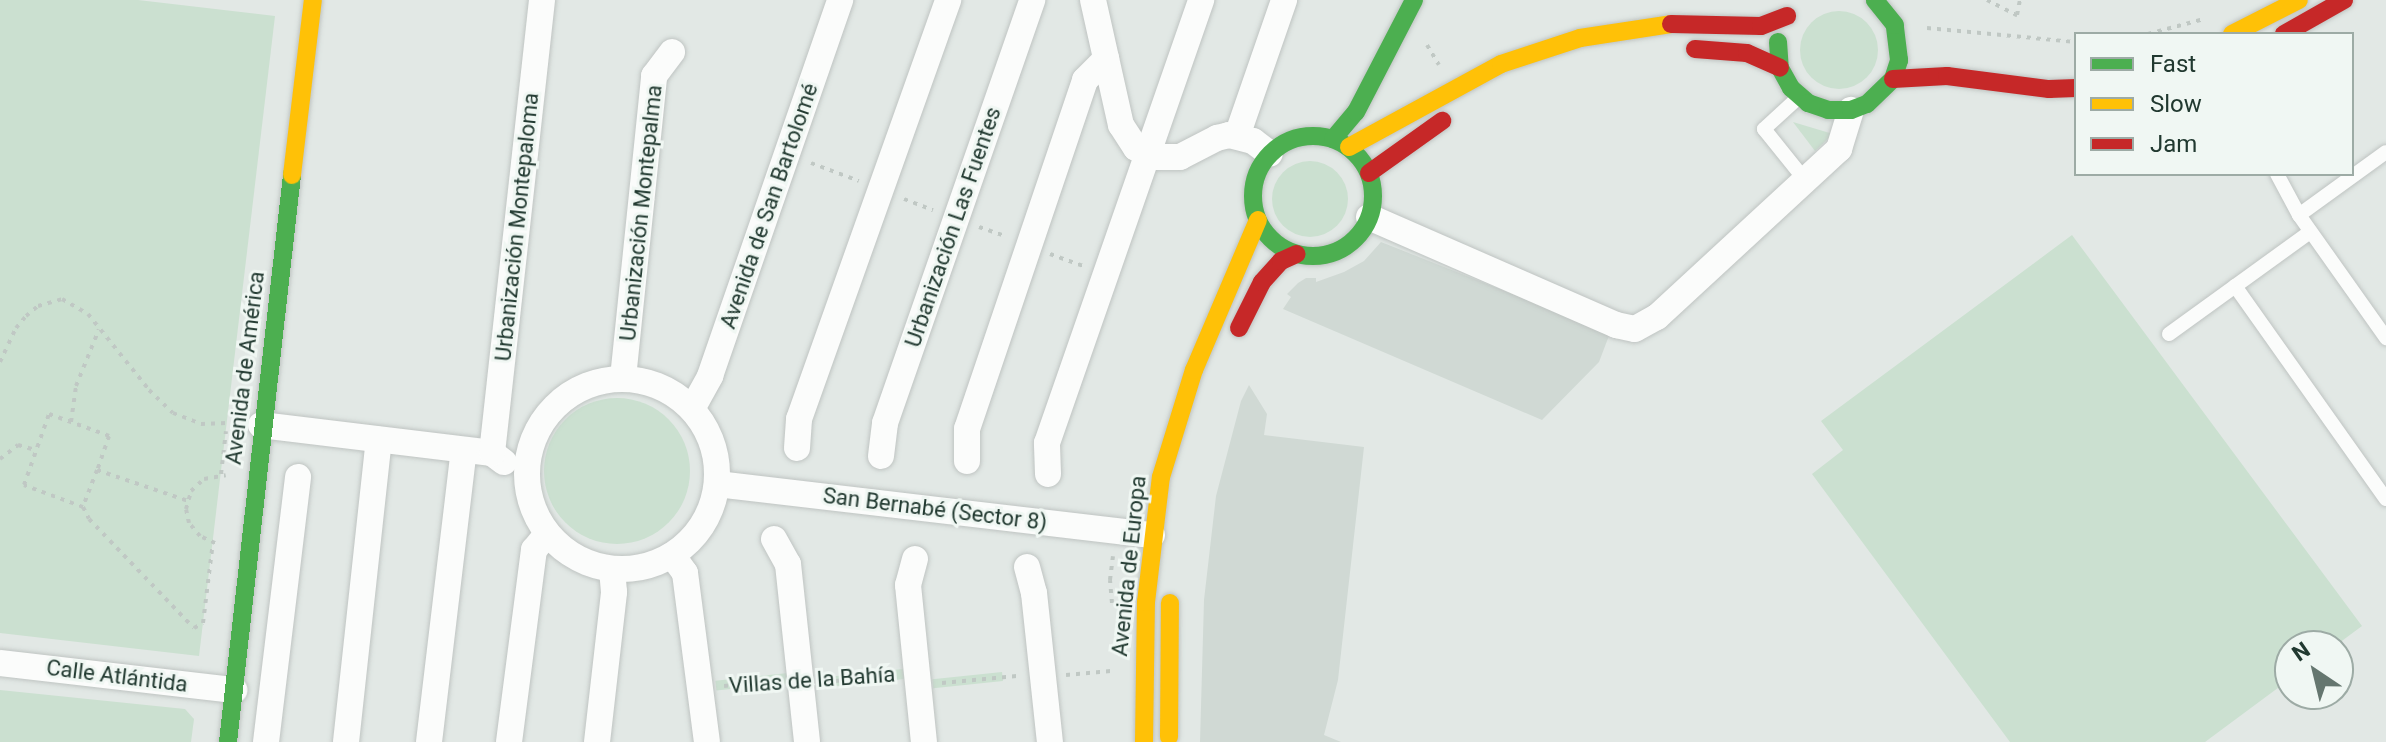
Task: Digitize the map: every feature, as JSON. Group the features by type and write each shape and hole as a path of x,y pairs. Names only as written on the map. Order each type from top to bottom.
{"street":[{"path":"307,0 313,0"},
{"name":"Avenida de América","path":"228,742 261,425 313,0"},
{"name":"Urbanización Montepaloma","path":"492,453 542,0"},
{"name":"Avenida de San Bartolomé","path":"692,409 710,376 840,0"},
{"path":"797,448 799,419 948,0"},
{"name":"Urbanización Las Fuentes","path":"881,456 885,423 1032,0"},
{"path":"1048,474 1047,443 1201,0"},
{"path":"1237,136 1284,0"},
{"path":"1341,143 1414,0"},
{"path":"1297,254 1267,235 1258,220 1254,185 1270,154 1299,137 1341,143 1418,108 1501,64 1580,38 1673,24 1761,26 1787,16 1803,0"},
{"path":"1787,16 1778,42 1780,68 1791,88 1828,110 1851,110 1882,93 1893,79 1899,60 1900,40 1887,11 1875,0"},
{"path":"2236,32 2299,0"},
{"path":"2288,32 2344,0"},
{"path":"1100,3 1106,59 1121,125 1136,148 1166,159 1180,157 1217,138 1237,136 1253,141 1270,154"},
{"path":"1900,40 1921,46"},
{"path":"1681,50 1747,53 1780,68"},
{"name":"Urbanización Montepalma","path":"623,378 654,76 672,52"},
{"path":"1386,57 1383,77 1391,94 1405,107 1418,108"},
{"path":"967,461 967,429 1085,80 1106,59"},
{"path":"1893,79 1947,76 2049,89 2074,88"},
{"path":"1369,173 1412,139 1460,110"},
{"path":"1369,217 1616,325 1635,329 1657,317 1839,149 1851,110"},
{"path":"1234,340 1262,282 1281,261 1297,254 1332,253 1360,233 1369,217 1373,188 1369,173 1341,143"},
{"name":"Avenida de Europa","path":"1144,742 1142,669 1152,535 1161,477 1175,424 1258,220"},
{"path":"261,425 492,453 510,466 547,534 576,558 612,569 649,565 672,555 696,535 706,520 717,484 714,447 707,429 692,409 668,390 623,378 596,382 578,389 526,433 492,453"},
{"path":"530,501 527,482 529,454 549,412"},
{"path":"346,742 379,440"},
{"path":"429,742 464,450"},
{"path":"266,742 298,477"},
{"name":"San Bernabé (Sector 8)","path":"717,484 1152,535"},
{"path":"509,742 534,550 547,534"},
{"path":"774,539 788,564 807,742"},
{"path":"672,555 685,573 707,742"},
{"path":"915,559 908,585 924,742"},
{"path":"1027,567 1034,593 1050,742"},
{"path":"597,742 614,592 612,569"},
{"name":"Avenida de Europa","path":"1169,742 1172,582"},
{"name":"Calle Atlántida","path":"0,663 234,690"}],"lane":[{"path":"1800,96 1764,129 1805,180"},
{"path":"2354,175 2386,152"},
{"path":"2278,176 2310,232 2386,338"},
{"path":"2299,215 2353,176"},
{"path":"2169,334 2310,232"},
{"path":"2235,286 2386,499"}],"path":[{"path":"1987,0 2017,15 2020,0"},
{"path":"2155,32 2208,17"},
{"path":"1918,22 1952,33 2074,42"},
{"path":"0,362 26,316 52,299 72,303 88,314 149,390 173,413 201,424 227,425"},
{"path":"71,422 76,386 99,329"},
{"path":"221,475 229,410"},
{"path":"83,507 109,436 49,414 24,485 83,507 89,519 194,628 203,623 213,542"},
{"path":"0,459 18,445 36,450"},
{"path":"97,470 188,501"},
{"path":"249,550 213,542 189,523 188,501 191,491 204,479 221,475 256,477"},
{"name":"Villas de la Bahía","path":"701,689 801,677 815,683 917,673 932,683 1111,671"}],"shaded area":[{"path":"1381,242 1610,333 1599,362 1542,420 1283,309 1291,297 1287,294 1298,283 1306,278 1316,278 1316,282 1344,272 1364,261"},
{"path":"1249,385 1267,414 1264,435 1364,447 1338,680 1324,735 1341,742 1200,742 1204,600 1216,496 1241,401"}],"green space":[{"path":"0,0 138,0 275,16 199,656 0,633"},
{"path":"1839,11 1854,14 1866,23 1875,35 1878,50 1875,65 1866,77 1854,86 1839,89 1824,86 1812,77 1803,65 1800,50 1803,35 1812,23 1824,14"},
{"path":"1793,122 1833,134 1815,151"},
{"path":"1310,161 1324,164 1337,172 1345,185 1348,199 1345,213 1337,226 1324,234 1310,237 1296,234 1283,226 1275,213 1272,199 1275,185 1283,172 1296,164"},
{"path":"2072,235 2362,626 2354,632 2274,630 2274,691 2205,742 2010,742 1812,474 1843,450 1821,421"},
{"path":"617,398 645,403 669,419 685,443 690,471 685,499 669,523 645,539 617,544 589,539 565,523 549,499 544,471 549,443 565,419 589,403"},
{"path":"903,669 904,679 819,688 817,678"},
{"path":"1002,672 1003,681 933,688 932,679"},
{"path":"788,673 789,683 716,691 715,681"},
{"path":"0,690 185,709 194,719 191,742 0,742"}],"traffic: fast":[{"path":"1333,139 1356,112 1414,0"},
{"path":"1778,42 1780,68 1791,88 1808,103 1828,110 1851,110 1867,104 1893,79 1899,60 1895,25 1875,0"},
{"path":"1313,136 1336,141 1355,154 1368,173 1373,196 1368,219 1355,238 1336,251 1313,256 1290,251 1271,238 1258,219 1253,196 1258,173 1271,154 1290,141 1313,136"},
{"path":"228,742 292,175"}],"traffic: slow":[{"path":"292,175 313,0"},
{"path":"2236,32 2299,0"},
{"path":"1349,147 1501,64 1580,38 1671,24"},
{"path":"1144,742 1146,602 1161,477 1194,370 1258,220"},
{"path":"1169,737 1170,603"}],"traffic: jam":[{"path":"2288,32 2344,0"},
{"path":"1671,24 1761,26 1787,16"},
{"path":"1695,49 1747,53 1780,68"},
{"path":"1893,79 1947,76 2049,89 2074,88"},
{"path":"1369,173 1442,121"},
{"path":"1239,328 1262,282 1281,261 1297,254"}]}
